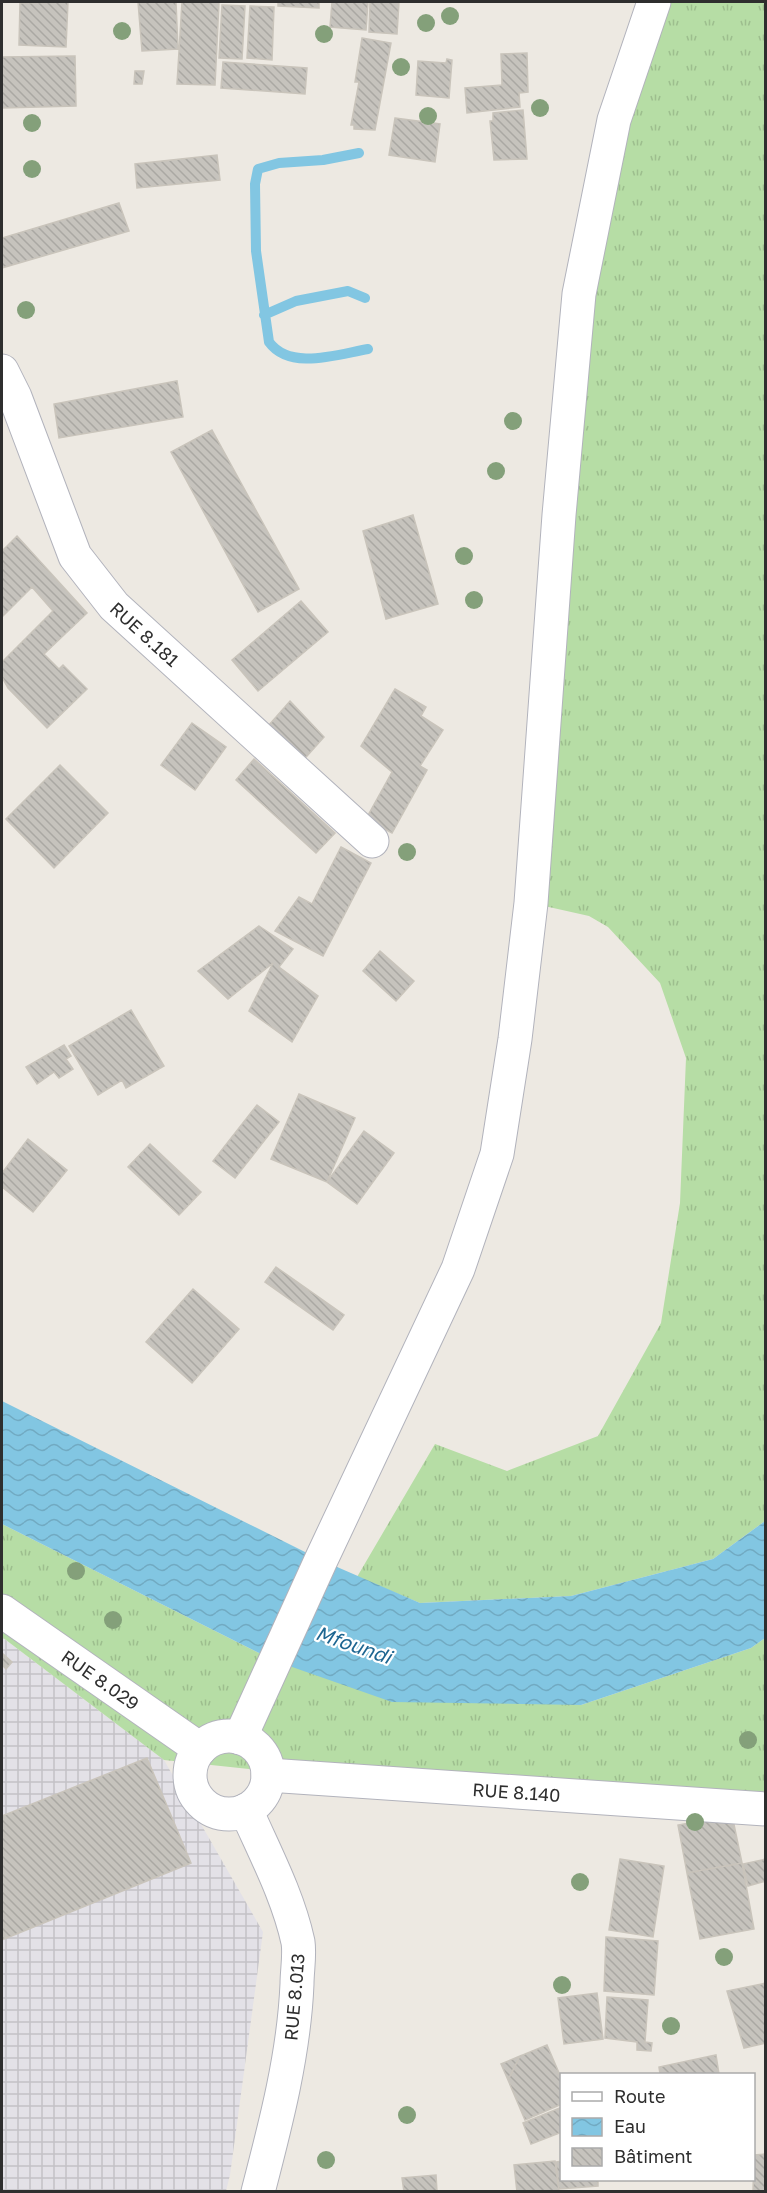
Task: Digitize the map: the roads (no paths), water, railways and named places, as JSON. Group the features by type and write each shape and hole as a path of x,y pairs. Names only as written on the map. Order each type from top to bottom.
{"main road":[{"path":"240,1738 458,1269 497,1154 515,1039 531,903 559,515 579,294 614,120 654,2"},
{"name":"RUE 8.181","path":"2,370 15,397 75,556 114,606 372,841"},
{"name":"RUE 8.029","path":"2,1611 200,1749"},
{"path":"229,1735 240,1738 246,1739 260,1750 268,1766 268,1783 260,1799 246,1810 230,1814 213,1810 198,1799 191,1784 191,1766 200,1749 212,1739 229,1735"},
{"name":"RUE 8.140","path":"268,1775 765,1809"},
{"name":"RUE 8.013","path":"246,1810 288,1904 298,1945 296,1999 290,2049 281,2102 258,2192"}],"water":[{"name":"Mfoundi","path":"2,1401 321,1560 420,1603 571,1596 713,1559 765,1521 765,1638 751,1648 581,1705 392,1702 275,1661 2,1524"}],"waterway":[{"path":"359,153 323,160 279,163 258,169 255,184 256,251 269,342 278,351 289,356 315,358 368,349"},
{"path":"264,315 296,301 348,291 365,298"}]}
